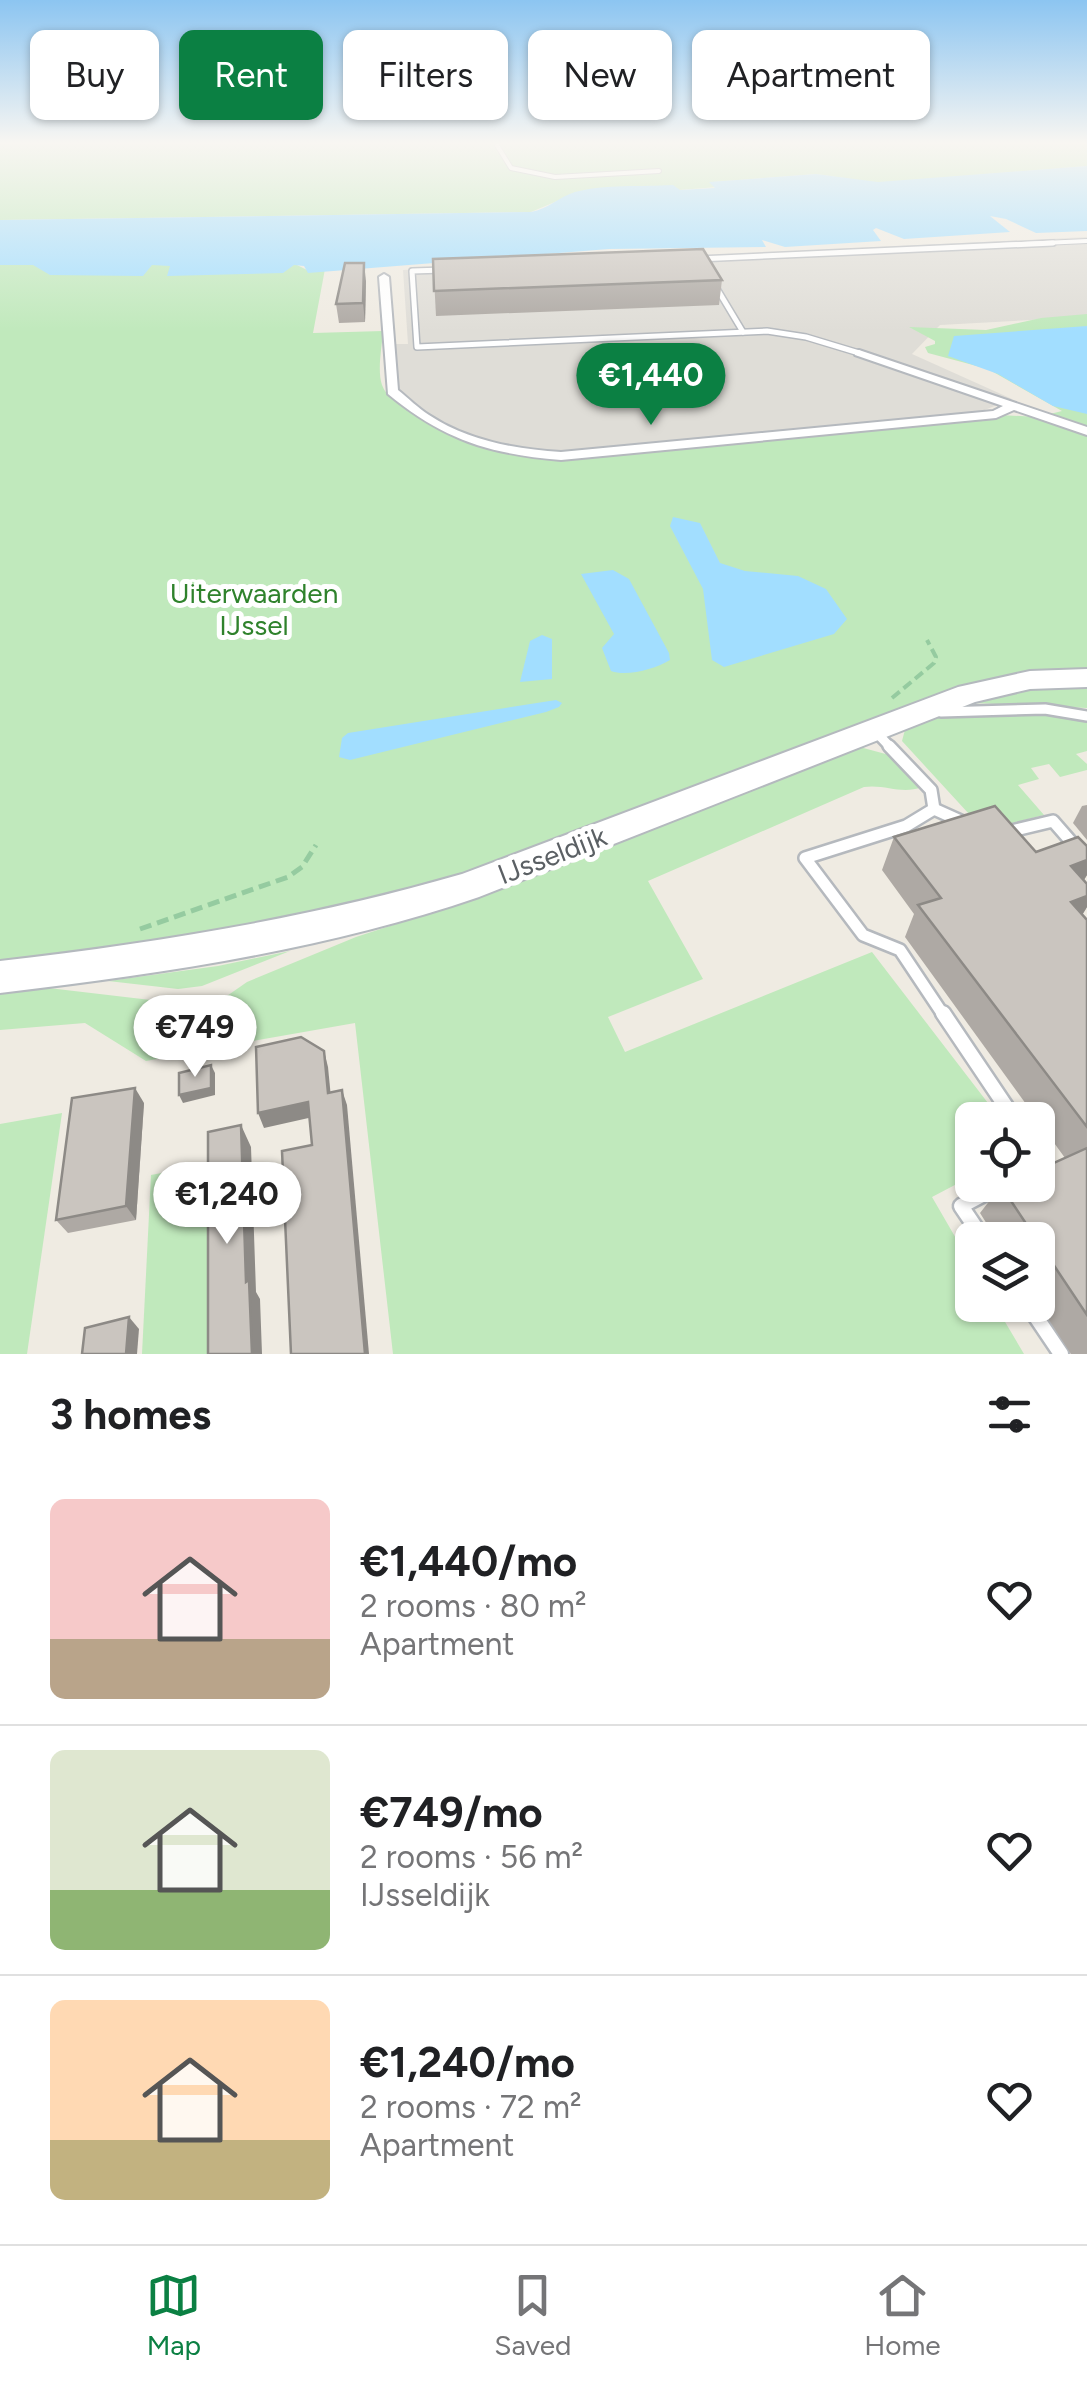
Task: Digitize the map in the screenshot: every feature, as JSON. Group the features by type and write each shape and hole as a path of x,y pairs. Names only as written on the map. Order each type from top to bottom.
{"street":[{"path":"384,277 392,391 426,419 474,441 522,453 608,454 996,414 1015,405"},
{"path":"859,353 1087,431"},
{"name":"IJsseldijk","path":"0,977 212,950 407,906 485,880 920,712 998,686 1087,678"}],"lane":[{"path":"680,260 1087,240"},
{"path":"699,259 743,332"},
{"path":"450,270 412,271 418,347 743,332 806,337 859,353"},
{"path":"920,712 1045,709 1087,716"},
{"path":"874,729 932,790 934,809"},
{"path":"934,809 972,826"},
{"path":"934,809 906,826 806,858 863,935 900,950 1003,1102"},
{"path":"996,832 1013,832 1053,821 1087,860"},
{"path":"969,1202 961,1206 972,1222"},
{"path":"1039,1322 1061,1354"}],"path":[{"path":"874,729 872,715 934,663 936,658 927,640"},
{"path":"136,931 288,877 302,867 316,845"}],"shaded area":[{"path":"1087,237 1087,317 940,325 912,354 1012,399 977,413 562,454 503,447 459,432 430,417 397,390 396,344 408,344 403,270"}],"green space":[{"path":"0,205 547,205 531,212 0,220"},
{"name":"Uiterwaarden IJssel","path":"0,265 297,265 307,270 325,269 313,333 383,331 381,379 394,400 430,424 470,441 513,452 580,458 1000,415 1038,417 1062,411 988,369 928,353 925,347 935,341 909,327 986,330 1041,318 1087,314 1087,671 1032,672 960,688 465,876 350,912 0,963"},
{"path":"1087,684 1087,708 974,703 1023,689"},
{"path":"1040,713 1087,722 1087,751 1076,754 1087,764 1087,770 1060,777 1049,764 1031,768 1039,779 1018,785 1044,815 1004,825 969,814 902,741 906,726 933,717"},
{"path":"856,746 893,756 922,787 864,787 648,881 703,979 608,1017 625,1052 872,952 987,1102 955,1102 955,1185 932,1197 955,1237 955,1322 1005,1322 1024,1354 393,1354 355,1023 230,1045 219,1033 217,1014 224,998 247,982 356,937 476,898"},
{"path":"290,951 202,986 178,989 108,981 218,966"},
{"path":"40,987 176,1003 187,1013 192,1025 173,1056 146,1061 85,1023 0,1030 0,991"},
{"path":"62,1113 27,1354 0,1354 0,1124"},
{"path":"213,1163 214,1354 142,1354 151,1175"}],"water":[{"path":"1087,205 1087,231 1036,233 990,216 1010,232 904,239 876,228 873,230 881,241 785,247 762,240 766,247 609,249 308,273 304,266 294,265 283,273 167,276 170,266 152,265 143,276 50,275 33,265 0,265 0,220 531,212 543,208"},
{"path":"1087,326 1087,414 1053,406 998,374 948,356 954,336"},
{"path":"673,517 700,523 720,563 745,571 798,576 826,589 847,619 834,634 724,667 712,660 703,589 670,526"},
{"path":"613,570 629,579 670,660 641,671 611,671 602,648 614,634 581,574"},
{"path":"542,635 552,639 552,679 520,682 530,641"},
{"path":"556,700 562,703 559,707 546,712 350,760 339,757 342,738 348,733"}],"building":[{"path":"703,249 722,280 434,291 433,259"},
{"path":"345,263 364,263 363,303 336,304"},
{"path":"995,806 1036,852 1078,837 1087,846 1087,860 1071,866 1087,884 1087,896 1071,902 1087,920 1087,1127 918,905 941,898 894,837"},
{"path":"301,1037 324,1051 328,1093 342,1090 365,1354 291,1354 282,1151 312,1145 308,1102 258,1113 256,1047"},
{"path":"211,1065 211,1088 179,1095 179,1073"},
{"path":"135,1088 126,1206 56,1220 72,1098"},
{"path":"241,1125 252,1354 208,1354 208,1132"},
{"path":"1087,1148 1087,1315 1055,1267 1055,1222 1025,1222 1012,1202 1055,1202 1055,1162"},
{"path":"129,1317 126,1354 82,1354 85,1328"}]}
